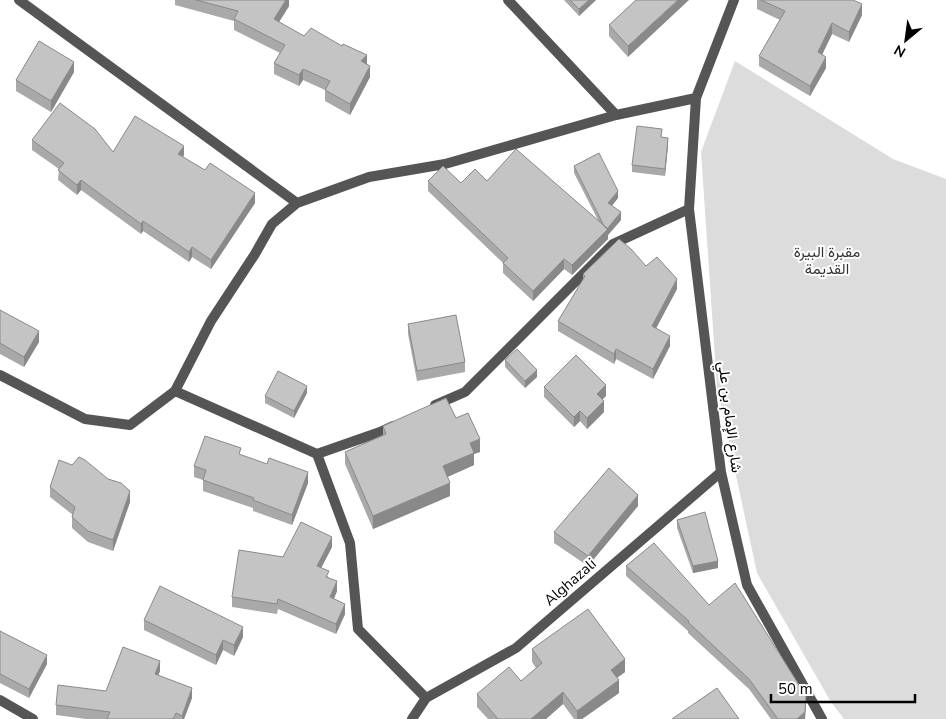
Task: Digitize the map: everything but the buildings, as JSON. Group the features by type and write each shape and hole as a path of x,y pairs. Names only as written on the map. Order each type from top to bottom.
{"street":[{"path":"19,0 297,203"},
{"path":"508,0 616,114"},
{"name":"شارع الإمام بن علي","path":"734,0 696,98 689,208 721,472 747,585 822,719"},
{"path":"0,375 85,419 130,425 175,391 211,321 255,254 272,224 297,203 369,177 445,164 616,114 696,98"},
{"path":"422,412 465,392 613,244 689,208"},
{"path":"175,391 317,454 380,432 406,420"},
{"path":"317,454 350,543 358,629 426,698 412,719"},
{"name":"Alghazali","path":"426,698 516,648 721,472"},
{"path":"0,700 33,719"}],"green space":[{"name":"مقبرة البيرة القديمة","path":"735,61 893,159 946,179 946,719 844,719 831,702 757,573 717,387 701,152"}]}
